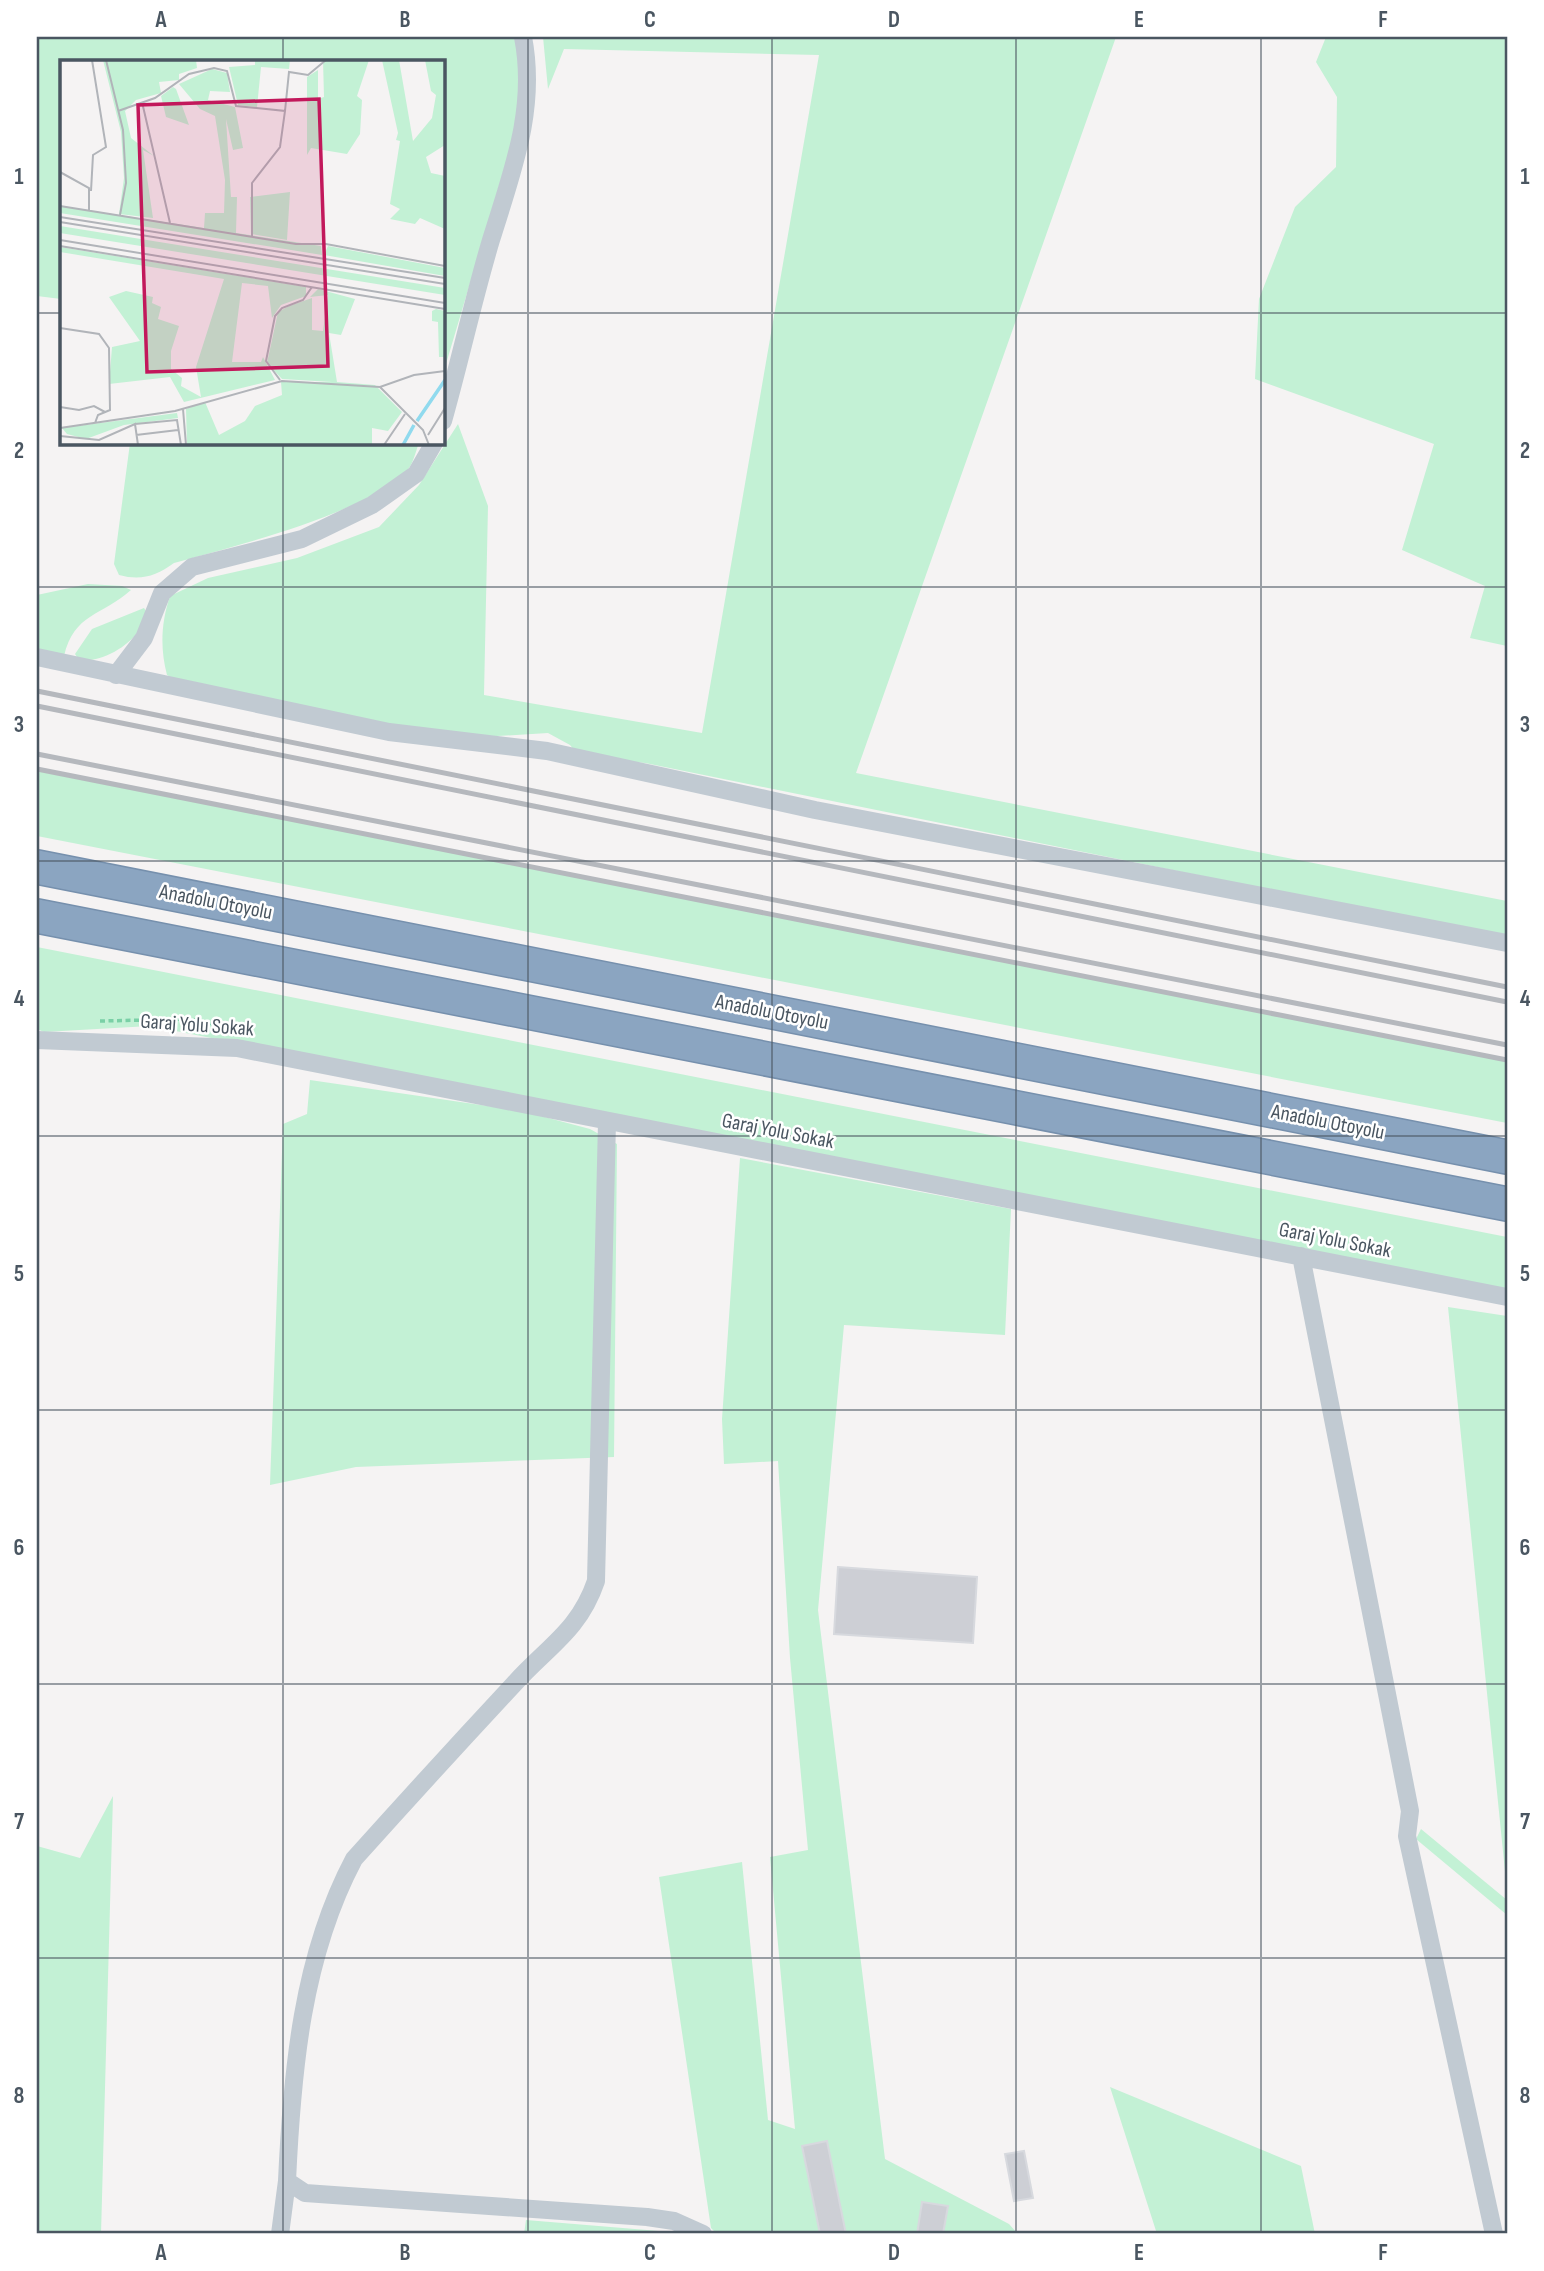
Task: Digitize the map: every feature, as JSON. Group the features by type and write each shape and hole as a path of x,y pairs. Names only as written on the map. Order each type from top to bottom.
{"highway":[{"name":"Anadolu Otoyolu","path":"37,867 1507,1157"},
{"path":"37,916 1507,1204"}],"street":[{"path":"444,417 491,240 515,168 527,111 527,60 523,37"},
{"path":"116,675 144,638 162,593 192,568 302,539 372,505 416,474 433,444"},
{"path":"37,657 389,732 547,751 815,810 1507,943"},
{"name":"Garaj Yolu Sokak","path":"37,1040 237,1048 1507,1297"},
{"path":"279,2234 287,2181 299,2031 324,1927 346,1874 354,1859 521,1676 577,1623 587,1606 596,1581 607,1122"},
{"path":"1301,1256 1410,1811 1407,1836 1494,2234"},
{"path":"287,2181 305,2193 647,2217 674,2221 703,2234"}],"green space":[{"path":"37,37 518,37 518,122 444,371 444,60 60,60 60,299 37,296"},
{"path":"543,37 1116,37 856,773 1507,901 1507,938 645,763 579,756 570,745 548,733 464,738 189,687 167,675 162,636 170,596 208,578 297,558 379,527 419,485 458,424 488,506 484,695 702,733 819,55 564,49 548,89"},
{"path":"1326,37 1507,37 1507,646 1470,638 1485,586 1402,550 1434,444 1255,379 1259,299 1295,207 1336,167 1337,97 1316,62"},
{"path":"130,444 419,444 409,468 392,484 334,513 263,538 174,563 148,576 119,575 114,564"},
{"path":"88,584 122,586 131,590 82,623 69,642 64,656 37,648 37,595"},
{"path":"144,608 146,611 141,628 127,644 104,657 79,660 75,654 92,629"},
{"path":"37,771 1507,1060 1507,1123 37,836"},
{"path":"37,947 1507,1237 1507,1292 150,1026 44,1032 37,1029"},
{"path":"310,1080 522,1111 590,1129 617,1144 614,1457 356,1467 270,1485 283,1124 307,1114"},
{"path":"740,1158 1011,1209 1005,1335 844,1325 818,1610 885,2159 1009,2224 1018,2234 717,2234 711,2228 659,1877 742,1862 768,2120 795,2129 770,1857 808,1850 790,1658 778,1461 724,1464 722,1419"},
{"path":"1448,1307 1507,1316 1507,1891"},
{"path":"113,1796 101,2234 37,2234 37,1846 80,1858"},
{"path":"1421,1829 1507,1900 1507,1915 1416,1839"},
{"path":"1110,2087 1301,2166 1315,2234 1157,2234"},
{"path":"526,2220 659,2231 669,2234 524,2234"}],"building":[{"path":"838,1567 977,1577 973,1643 834,1634"},
{"path":"827,2141 846,2234 820,2234 802,2146"},
{"path":"1024,2151 1033,2198 1014,2201 1005,2154"},
{"path":"922,2202 948,2206 943,2234 917,2234"}],"railway":[{"path":"37,691 1507,987"},
{"path":"37,706 1507,1002"},
{"path":"37,754 1507,1045"},
{"path":"37,769 1507,1060"}]}
